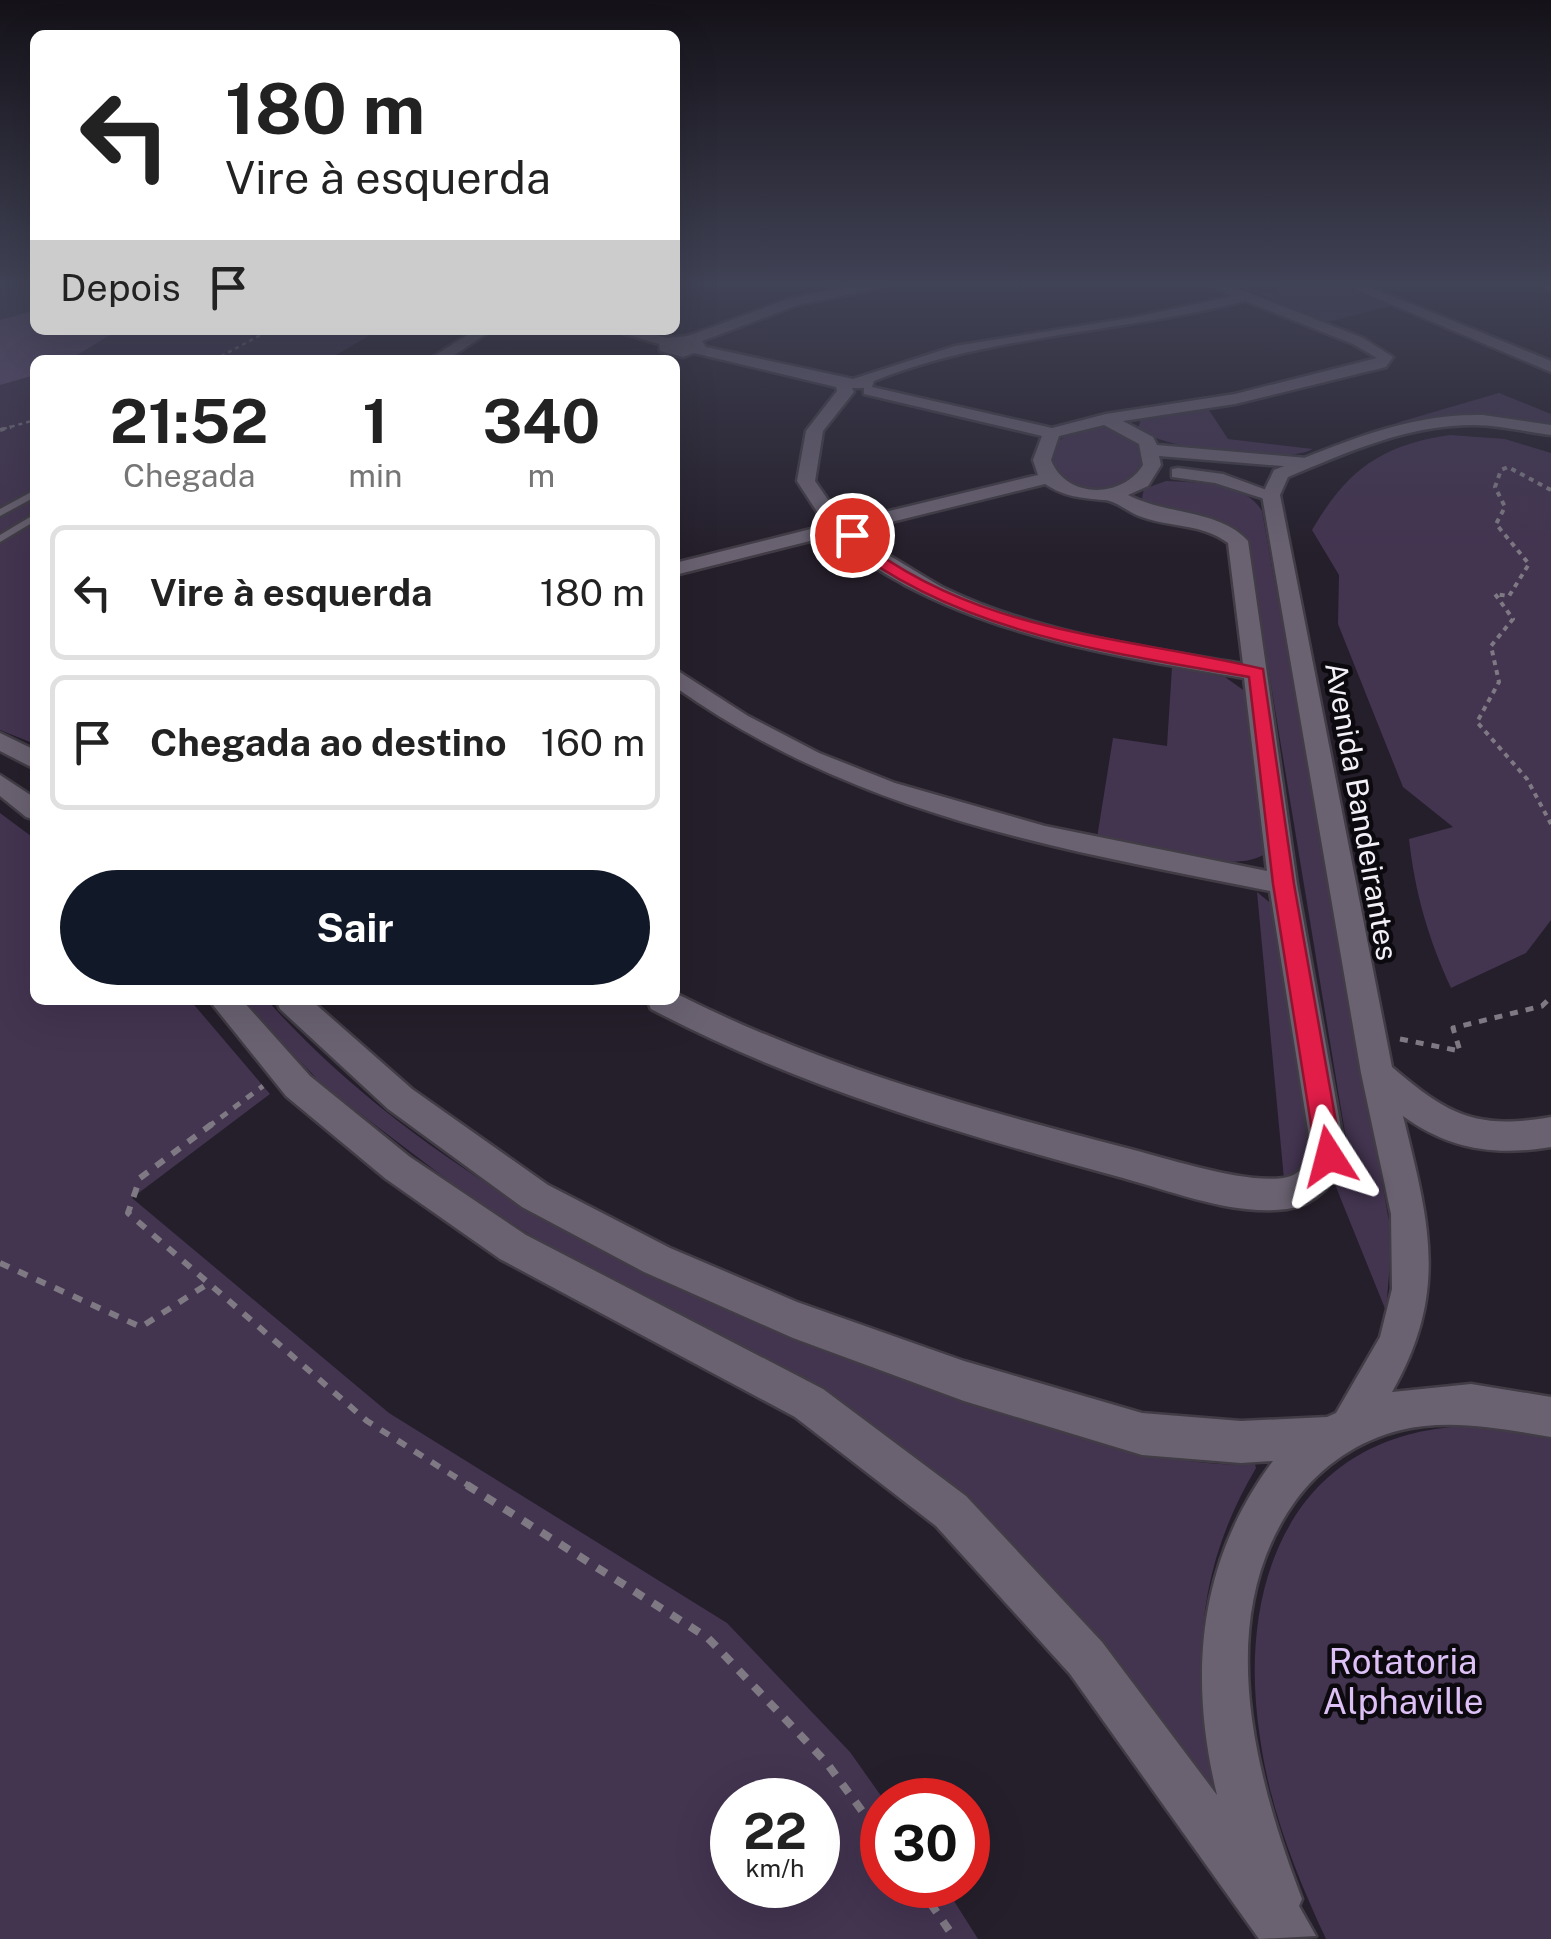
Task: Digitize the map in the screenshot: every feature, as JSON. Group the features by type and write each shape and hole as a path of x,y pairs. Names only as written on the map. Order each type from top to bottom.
{"street":[{"path":"803,373 1052,433 1345,373"},
{"path":"880,373 854,387 818,417 806,481 839,528 878,562 925,590 1007,622 1105,646 1257,673"},
{"path":"1106,420 1131,430 1151,459 1271,495 1280,474 1341,446 1405,426 1473,420 1551,430"},
{"path":"1048,478 1041,465 1042,452 1052,433"},
{"path":"1151,459 1307,463"},
{"path":"1116,496 1136,487 1151,459"},
{"path":"672,1005 741,1041 810,1068 978,1124 1144,1168 1240,1189 1288,1193 1317,1180 1329,1156 1283,884 1238,540 1217,526 1146,512 1116,496 1085,494 1048,478 680,567"},
{"name":"Avenida Bandeirantes","path":"1271,495 1376,1072 1410,1214 1411,1290 1398,1344 1340,1431"},
{"path":"680,679 748,727 916,798 1080,843 1283,884"},
{"path":"0,741 30,758"},
{"path":"0,783 30,806"},
{"path":"228,1005 298,1086 414,1179 513,1247 810,1403 951,1511 1086,1658 1290,1937"},
{"path":"297,1005 400,1099 535,1196 657,1260 793,1318 964,1381 1142,1434 1242,1442 1340,1431 1400,1408 1454,1403 1503,1406 1551,1417"},
{"path":"1376,1072 1419,1111 1447,1127 1511,1141 1551,1132"},
{"path":"1290,1937 1248,1826 1234,1768 1226,1705 1226,1630 1242,1553 1256,1520 1293,1467 1340,1431"}],"lane":[{"path":"2,512 30,496"},
{"path":"2,512 30,516"},
{"path":"0,539 30,520"}],"path":[{"path":"0,430 30,421"},
{"path":"1551,490 1508,466 1501,470 1495,487 1506,507 1496,524 1529,564 1509,596 1495,594 1513,619 1492,646 1499,682 1477,722 1527,779 1551,824"},
{"path":"1370,1033 1460,1052 1453,1028 1542,1006 1551,998"},
{"path":"275,1076 140,1178 128,1213 367,1421 708,1638 826,1762 860,1808"},
{"path":"0,1263 141,1327 208,1283"},
{"path":"934,1908 956,1939"}],"green space":[{"path":"0,373 30,373 30,742 0,730"},
{"path":"1499,393 1551,414 1551,425 1466,415 1396,423"},
{"path":"1207,407 1228,439 1313,449 1278,455 1224,452 1172,443 1138,429 1141,418"},
{"path":"1092,426 1121,432 1140,450 1140,469 1121,485 1100,490 1080,487 1064,478 1053,465 1053,450 1065,437"},
{"path":"1450,435 1505,439 1551,453 1551,920 1526,953 1451,988 1424,915 1409,839 1453,827 1403,787 1338,624 1339,575 1312,530 1339,491 1368,464 1404,446"},
{"path":"1166,481 1233,489 1262,511 1392,1238 1386,1311 1336,1187 1347,1155 1346,1139 1248,546 1216,521 1147,504 1142,498 1144,489"},
{"path":"1172,667 1225,677 1246,692 1266,853 1252,860 1209,861 1097,838 1113,738 1167,746"},
{"path":"0,813 30,835 30,1005 194,1005 270,1094 132,1198 389,1413 727,1623 850,1752 868,1778 860,1778 860,1908 958,1908 978,1939 0,1939"},
{"path":"1257,892 1274,906 1307,1118 1308,1146 1301,1168 1284,1179"},
{"path":"246,1005 272,1005 342,1075 427,1143 520,1204 618,1259 719,1307 926,1387 1083,1436 1167,1458 1255,1464 1219,1549 1203,1628 1204,1709 1217,1797 1077,1616 836,1400 762,1357 566,1257 470,1197 325,1087"},
{"name":"Rotatoria Alphaville","path":"1467,1426 1551,1438 1551,1939 1326,1939 1286,1841 1270,1790 1260,1738 1255,1680 1258,1625 1269,1573 1289,1526 1318,1487 1357,1456 1407,1435"}],"shaded area":[{"path":"0,373 30,373 30,376 0,385"}],"route":[{"path":"852,535 846,537 925,590 1007,622 1105,646 1257,673 1283,884 1329,1156"}]}
